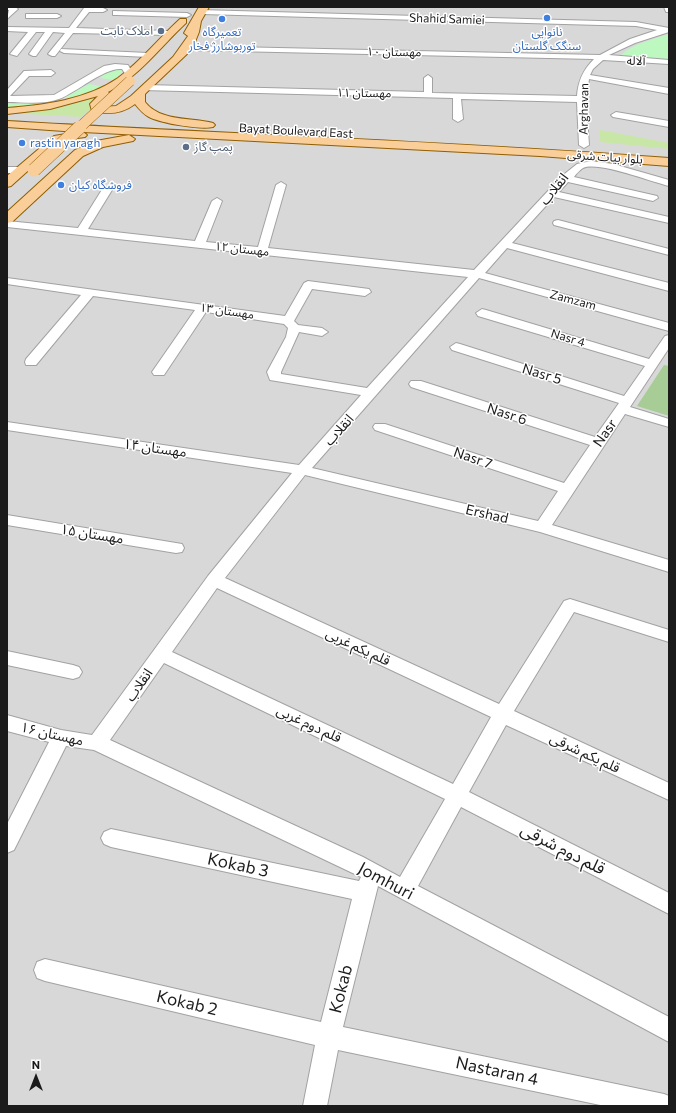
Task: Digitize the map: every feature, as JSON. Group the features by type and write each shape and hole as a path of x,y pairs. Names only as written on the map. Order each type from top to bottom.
{"main road":[{"path":"7,183 28,170 126,78 187,14"},
{"path":"187,14 163,50 126,78 96,104 96,109 109,111 120,110 186,48 196,33 198,18"},
{"path":"7,210 143,88 176,49 198,18"},
{"path":"7,111 58,104 92,94 126,78"},
{"path":"143,88 139,102 143,109 161,117 231,128"},
{"name":"Bayat Boulevard East","path":"7,115 231,128 584,145"},
{"name":"Bayat Boulevard East","path":"7,124 180,135 540,152"},
{"path":"21,125 37,128 49,133 50,139 45,149"},
{"path":"7,193 45,149 53,142 65,136 82,135 88,138 88,142 79,153 7,219"},
{"path":"79,153 115,140 180,135"},
{"name":"بلوار بیات شرقی","path":"584,145 668,158"},
{"name":"بلوار بیات شرقی","path":"540,152 668,158"}],"street":[{"path":"36,8 63,9"},
{"path":"14,54 49,9"},
{"path":"52,54 72,31 82,17 87,10 101,14 82,17"},
{"path":"116,12 187,14"},
{"path":"29,16 57,16"},
{"name":"Shahid Samiei","path":"198,18 650,25 668,30"},
{"path":"650,25 663,21"},
{"path":"8,30 168,34"},
{"path":"33,54 51,30"},
{"name":"Arghavan","path":"584,145 582,99 585,76 602,57 630,41 668,30"},
{"name":"مهستان ۱۰","path":"186,48 602,57"},
{"path":"64,51 148,55"},
{"name":"آلاله","path":"602,57 626,60 669,62"},
{"path":"7,99 42,99 56,97 111,67 125,67 126,78"},
{"path":"7,95 27,73 51,73"},
{"path":"590,77 669,91"},
{"path":"428,78 428,95"},
{"path":"632,97 642,86"},
{"name":"مهستان ۱۱","path":"143,88 582,99"},
{"path":"70,90 92,94"},
{"path":"457,96 458,120"},
{"path":"616,115 669,124"},
{"name":"انقلاب","path":"97,743 214,580 302,470 477,274 566,178 564,176 575,162 566,156 540,152"},
{"path":"653,178 636,169 638,165 668,158"},
{"path":"566,178 582,165 592,164 669,183"},
{"path":"7,170 28,170"},
{"path":"566,178 653,198"},
{"path":"262,251 281,185"},
{"path":"81,232 107,190"},
{"path":"552,193 669,220"},
{"path":"199,245 217,201"},
{"path":"558,223 669,252"},
{"name":"مهستان ۱۲","path":"7,224 477,274"},
{"path":"505,244 669,287"},
{"name":"Zamzam","path":"477,274 669,327"},
{"name":"مهستان ۱۳","path":"7,281 278,318 291,325 322,332"},
{"path":"365,292 308,285 291,325 292,337 274,372 276,377 371,393"},
{"path":"31,362 90,292"},
{"path":"159,372 203,307"},
{"name":"Nasr 4","path":"482,313 653,364"},
{"name":"Nasr","path":"542,527 598,443 627,405 669,339"},
{"name":"Nasr 5","path":"456,347 627,405 669,422"},
{"name":"Nasr 6","path":"416,384 598,443"},
{"name":"مهستان ۱۴","path":"7,426 302,470"},
{"name":"Nasr 7","path":"380,427 567,490"},
{"name":"Ershad","path":"302,470 542,527 669,566"},
{"name":"مهستان ۱۵","path":"7,520 176,548"},
{"name":"قلم یکم غربی","path":"214,580 502,715"},
{"path":"404,890 502,715 570,604 669,636"},
{"name":"قلم دوم غربی","path":"161,654 456,795"},
{"path":"7,658 73,672"},
{"name":"قلم یکم شرقی","path":"502,715 669,792"},
{"name":"مهستان ۱۶","path":"7,723 61,738 97,743"},
{"path":"7,844 61,738"},
{"name":"Jomhuri","path":"97,743 369,883 404,890 669,1030"},
{"name":"قلم دوم شرقی","path":"456,795 669,904"},
{"name":"Kokab 3","path":"111,838 369,883"},
{"name":"Kokab","path":"315,1106 330,1036 369,883"},
{"name":"Kokab 2","path":"45,970 330,1036"},
{"name":"Nastaran 4","path":"330,1036 664,1106"}],"shaded area":[{"path":"7,7 669,7 669,1106 7,1106"}],"green space":[{"path":"669,34 669,60 619,58 634,46"},
{"path":"110,68 126,69 114,80 100,78"},
{"path":"89,84 104,87 71,98 63,98"},
{"path":"100,94 92,108 81,117 9,113 62,106"},
{"path":"7,100 56,102 58,103 7,110"},
{"path":"600,130 669,143 669,149 600,142"},
{"path":"664,365 669,366 669,416 637,406"}],"place":[{"name":"نانوایی سنگک گلستان","path":"547,18"},
{"name":"تعمیرگاه توربوشارژ فخار","path":"222,19"},
{"name":"املاک ثابت","path":"161,31"},
{"name":"rastin yaragh","path":"22,143"},
{"name":"پمپ گاز","path":"186,147"},
{"name":"فروشگاه کیان","path":"61,185"}]}
